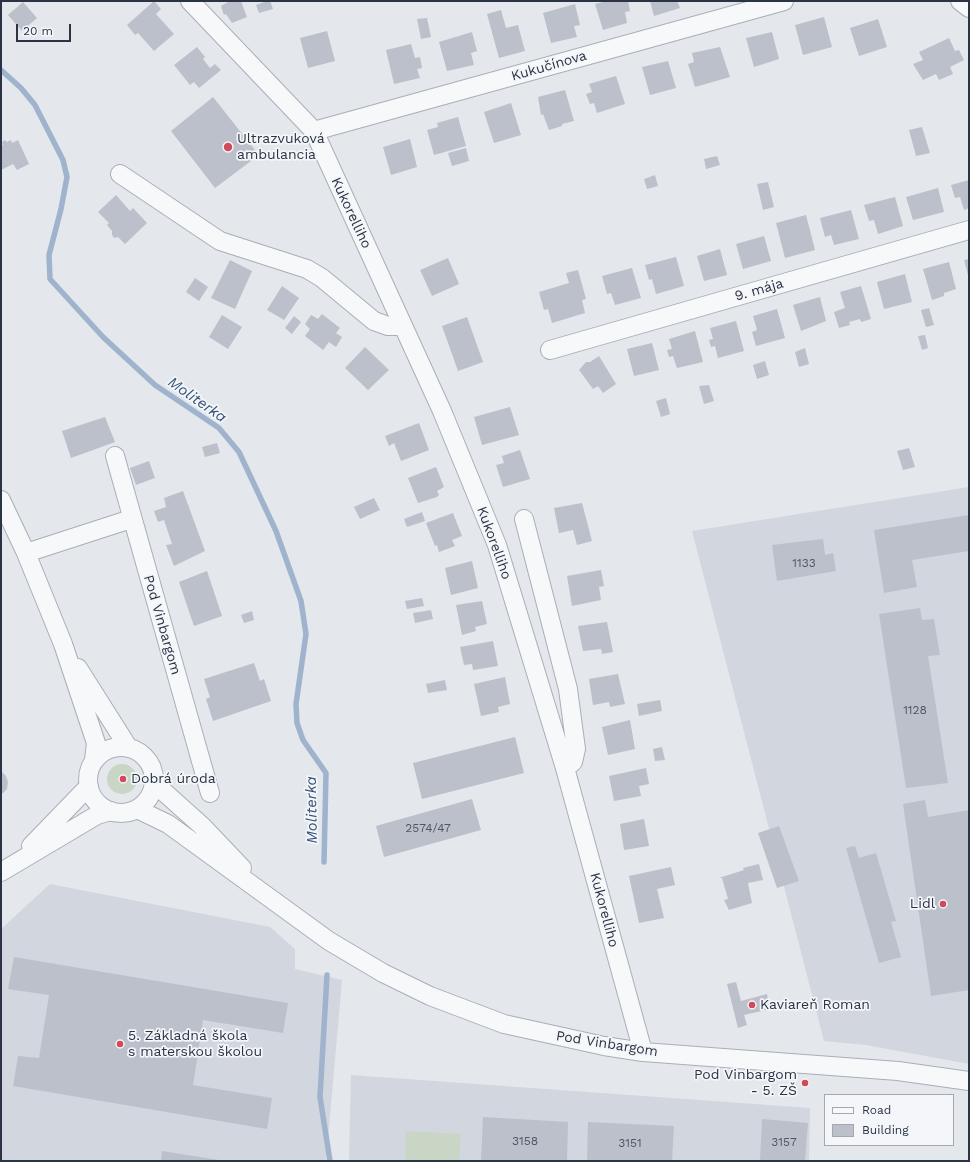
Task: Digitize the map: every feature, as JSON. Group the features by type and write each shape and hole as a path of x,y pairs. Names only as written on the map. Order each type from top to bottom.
{"street":[{"name":"Kukorelliho","path":"190,1 314,131 442,411 497,545 565,768 643,1052"},
{"name":"Kukučínova","path":"314,131 784,1"},
{"path":"960,1 969,8"},
{"path":"120,174 220,241 307,269 322,278 374,321 388,326 403,326"},
{"name":"9. mája","path":"550,350 969,230"},
{"name":"Pod Vinbargom","path":"115,456 131,518 210,793"},
{"path":"1,500 26,553 63,644 96,743 94,760 89,772 89,786 93,797 101,806 111,811"},
{"path":"26,553 131,518"},
{"path":"524,519 568,689 576,749 573,762 565,768"},
{"path":"63,644 128,747"},
{"path":"7,868 97,815 111,811 128,812 137,809 146,801 152,791 154,779 152,768 147,758 138,751 128,747 109,749 101,753 94,760"},
{"name":"Pod Vinbargom","path":"154,779 164,792 202,826 276,903"},
{"path":"7,868 89,786"},
{"name":"Pod Vinbargom","path":"137,809 168,824 329,940 383,973 430,996 504,1024 604,1046 643,1052 891,1071 969,1081"}],"shaded area":[{"path":"969,487 969,1064 866,1045 824,1041 692,531"},
{"path":"50,884 270,927 295,949 295,969 342,980 326,1161 1,1161 1,929"},
{"path":"351,1075 810,1108 809,1161 349,1161"}],"green space":[{"path":"122,764 133,768 137,779 133,790 122,794 111,790 107,779 111,768"},
{"path":"406,1131 461,1134 459,1161 405,1161"}],"building":[{"path":"154,1 161,9 156,14 174,34 154,51 138,33 135,35 127,25"},
{"path":"230,1 241,1 247,17 232,23 226,14 224,15 221,6"},
{"path":"270,1 273,9 259,13 256,5"},
{"path":"607,1 628,1 630,11 625,12 627,23 603,30 595,4"},
{"path":"650,1 677,1 680,8 654,16"},
{"path":"23,2 37,18 22,31 8,15"},
{"path":"575,4 580,25 574,26 577,37 551,43 543,13"},
{"path":"501,10 506,28 518,25 525,51 499,58 487,14"},
{"path":"824,17 832,47 803,55 795,25"},
{"path":"427,18 431,37 421,39 417,19"},
{"path":"878,19 887,47 859,56 850,28"},
{"path":"327,31 335,61 308,68 300,38"},
{"path":"472,32 477,51 471,53 474,65 447,71 439,42"},
{"path":"772,32 779,59 754,67 746,38"},
{"path":"949,38 955,51 959,50 964,60 950,67 953,74 939,80 936,74 923,80 913,64 923,60 919,52"},
{"path":"411,44 415,58 420,57 422,68 417,69 420,78 394,84 386,50"},
{"path":"197,47 205,57 203,59 210,68 215,64 221,70 199,88 194,82 190,85 174,65"},
{"path":"720,47 730,77 695,87 688,64 694,62 692,53"},
{"path":"668,61 676,88 650,95 642,67"},
{"path":"616,76 625,104 597,113 594,103 590,104 586,94 592,92 589,84"},
{"path":"565,90 574,121 562,124 562,126 549,130 543,114 541,115 538,97"},
{"name":"Ultrazvuková ambulancia","path":"213,97 259,155 215,188 171,131"},
{"path":"511,103 521,135 494,143 484,112"},
{"path":"458,117 466,146 434,155 427,130 438,127 437,123"},
{"path":"922,127 930,153 916,156 909,130"},
{"path":"410,139 417,167 391,175 383,147"},
{"path":"5,140 7,142 11,140 12,143 18,140 29,164 17,170 13,164 1,170 1,146 3,145 2,142"},
{"path":"466,148 469,161 452,166 448,153"},
{"path":"717,156 720,165 706,169 704,159"},
{"path":"655,175 658,186 647,189 644,179"},
{"path":"969,180 969,208 964,210 960,197 955,198 951,185"},
{"path":"768,182 774,207 763,210 757,184"},
{"path":"938,188 944,212 913,220 906,197"},
{"path":"116,195 130,211 133,208 147,223 125,244 118,237 114,238 112,231 107,225 109,223 98,212"},
{"path":"895,197 903,226 878,234 874,220 869,221 864,205"},
{"path":"851,210 859,239 834,245 831,235 825,237 820,218"},
{"path":"806,215 815,250 785,258 776,223"},
{"path":"764,236 771,261 743,269 736,244"},
{"path":"720,249 727,275 704,281 697,256"},
{"path":"676,257 684,286 656,294 652,279 649,280 645,265"},
{"path":"448,258 459,284 432,296 420,270"},
{"path":"969,259 969,274 968,275 964,260"},
{"path":"230,260 252,271 235,309 211,298"},
{"path":"949,262 956,289 944,293 944,296 932,300 923,269"},
{"path":"632,268 641,298 615,305 611,293 607,294 602,276"},
{"path":"578,270 586,299 582,300 585,313 552,323 548,309 544,310 539,292 569,283 566,273"},
{"path":"905,274 912,302 884,309 877,282"},
{"path":"195,278 208,287 199,301 186,292"},
{"path":"282,286 299,298 284,320 267,310"},
{"path":"861,286 871,319 861,322 860,319 849,322 850,325 839,328 834,312 845,308 840,292"},
{"path":"820,297 826,321 801,331 793,305"},
{"path":"929,308 934,325 926,327 921,310"},
{"path":"777,309 785,338 756,346 752,332 757,330 753,316"},
{"path":"322,314 340,328 336,333 342,337 336,347 329,342 323,350 305,336 310,329 305,324 311,315 318,319"},
{"path":"222,315 242,327 228,349 209,337"},
{"path":"294,316 301,322 292,334 285,328"},
{"path":"467,317 483,362 458,371 442,326"},
{"path":"736,321 744,351 718,358 715,346 711,347 709,340 713,339 710,328"},
{"path":"695,331 703,362 677,368 673,356 669,357 667,350 672,349 669,339"},
{"path":"925,335 928,348 922,350 918,336"},
{"path":"652,343 659,370 634,376 627,349"},
{"path":"365,347 389,370 368,390 345,368"},
{"path":"805,348 809,364 799,367 795,352"},
{"path":"599,356 616,384 603,393 598,386 593,389 579,370 586,362 590,362"},
{"path":"765,361 769,375 757,379 753,365"},
{"path":"709,385 714,401 704,404 699,386"},
{"path":"666,398 670,414 661,417 656,401"},
{"path":"510,407 519,435 482,445 474,417"},
{"path":"105,417 115,442 71,458 62,431"},
{"path":"419,423 429,450 401,461 394,443 389,446 385,436"},
{"path":"217,443 220,453 205,457 202,447"},
{"path":"909,448 915,467 903,470 897,451"},
{"path":"520,450 530,479 503,487 496,465 504,463 502,456"},
{"path":"149,461 155,478 136,485 130,468"},
{"path":"436,467 444,487 437,491 439,495 437,497 418,503 408,478"},
{"path":"183,491 205,551 174,566 166,545 172,544 164,520 158,522 154,511 166,507 164,498"},
{"path":"374,498 380,510 360,519 354,507"},
{"path":"582,503 592,541 577,545 573,530 559,533 554,508"},
{"path":"422,512 425,521 407,527 404,519"},
{"path":"453,513 462,536 452,540 455,546 439,552 426,523"},
{"path":"969,515 969,551 912,560 917,587 884,593 874,530"},
{"path":"823,539 825,555 833,553 836,571 777,581 772,545"},
{"path":"472,561 478,588 451,595 445,568"},
{"path":"601,570 604,586 599,587 601,600 572,606 567,576"},
{"path":"207,571 222,616 194,626 179,582"},
{"path":"422,598 424,606 407,609 405,601"},
{"path":"482,601 487,624 475,627 476,631 462,635 456,605"},
{"path":"920,608 922,620 934,619 940,655 928,656 948,783 906,788 879,614"},
{"path":"431,610 433,619 415,623 413,613"},
{"path":"252,611 254,620 244,623 241,615"},
{"path":"607,622 613,652 602,654 601,649 583,651 578,626"},
{"path":"493,641 498,666 473,670 472,664 464,665 460,647"},
{"path":"254,663 260,681 264,679 271,701 213,721 206,699 210,697 204,679"},
{"path":"618,674 625,704 610,707 609,702 593,705 589,679"},
{"path":"505,677 510,704 498,707 499,712 481,716 474,684"},
{"path":"445,680 447,690 428,693 426,684"},
{"path":"660,700 662,711 639,716 637,704"},
{"path":"630,720 635,749 608,755 602,727"},
{"path":"515,737 524,773 422,799 413,763"},
{"path":"662,747 665,760 655,761 653,749"},
{"path":"646,768 649,784 639,786 641,796 614,801 609,776"},
{"path":"1,771 6,776 8,782 7,789 1,795"},
{"path":"472,799 481,830 384,857 376,826"},
{"name":"Lidl","path":"925,800 928,817 969,810 969,990 931,996 903,804"},
{"path":"644,819 649,846 624,850 620,824"},
{"path":"779,826 799,881 777,888 758,833"},
{"path":"855,846 859,858 876,853 896,921 891,922 901,957 879,963 846,848"},
{"path":"759,864 763,880 748,883 752,903 729,910 724,900 728,899 722,878 719,878 744,870 743,868"},
{"path":"671,867 675,885 657,889 664,918 639,923 629,876"},
{"name":"5. Základná škola s materskou školou","path":"14,957 288,1003 283,1033 203,1020 193,1085 272,1098 267,1129 13,1086 18,1056 39,1058 49,995 8,989"},
{"path":"736,982 741,1001 767,994 770,1009 744,1015 747,1025 738,1028 727,984"},
{"path":"483,1117 568,1122 567,1161 481,1161"},
{"path":"762,1119 808,1123 805,1161 760,1161"},
{"path":"588,1122 674,1126 672,1161 587,1161"},
{"path":"162,1151 219,1160 219,1161 161,1161"}],"waterway":[{"name":"Moliterka","path":"1,70 21,88 35,105 63,160 67,177 61,209 49,255 50,279 103,337 155,385 219,428 239,452 276,531 301,601 306,634 296,704 297,723 303,740 326,773 324,862"},
{"name":"Moliterka","path":"327,975 320,1097 330,1161"}],"place":[{"name":"Ultrazvuková ambulancia","path":"228,147"},
{"name":"Dobrá úroda","path":"123,779"},
{"name":"Lidl","path":"943,904"},
{"name":"Kaviareň Roman","path":"752,1005"},
{"name":"5. Základná škola s materskou školou","path":"120,1044"},
{"name":"Pod Vinbargom - 5. ZŠ","path":"805,1083"}]}
